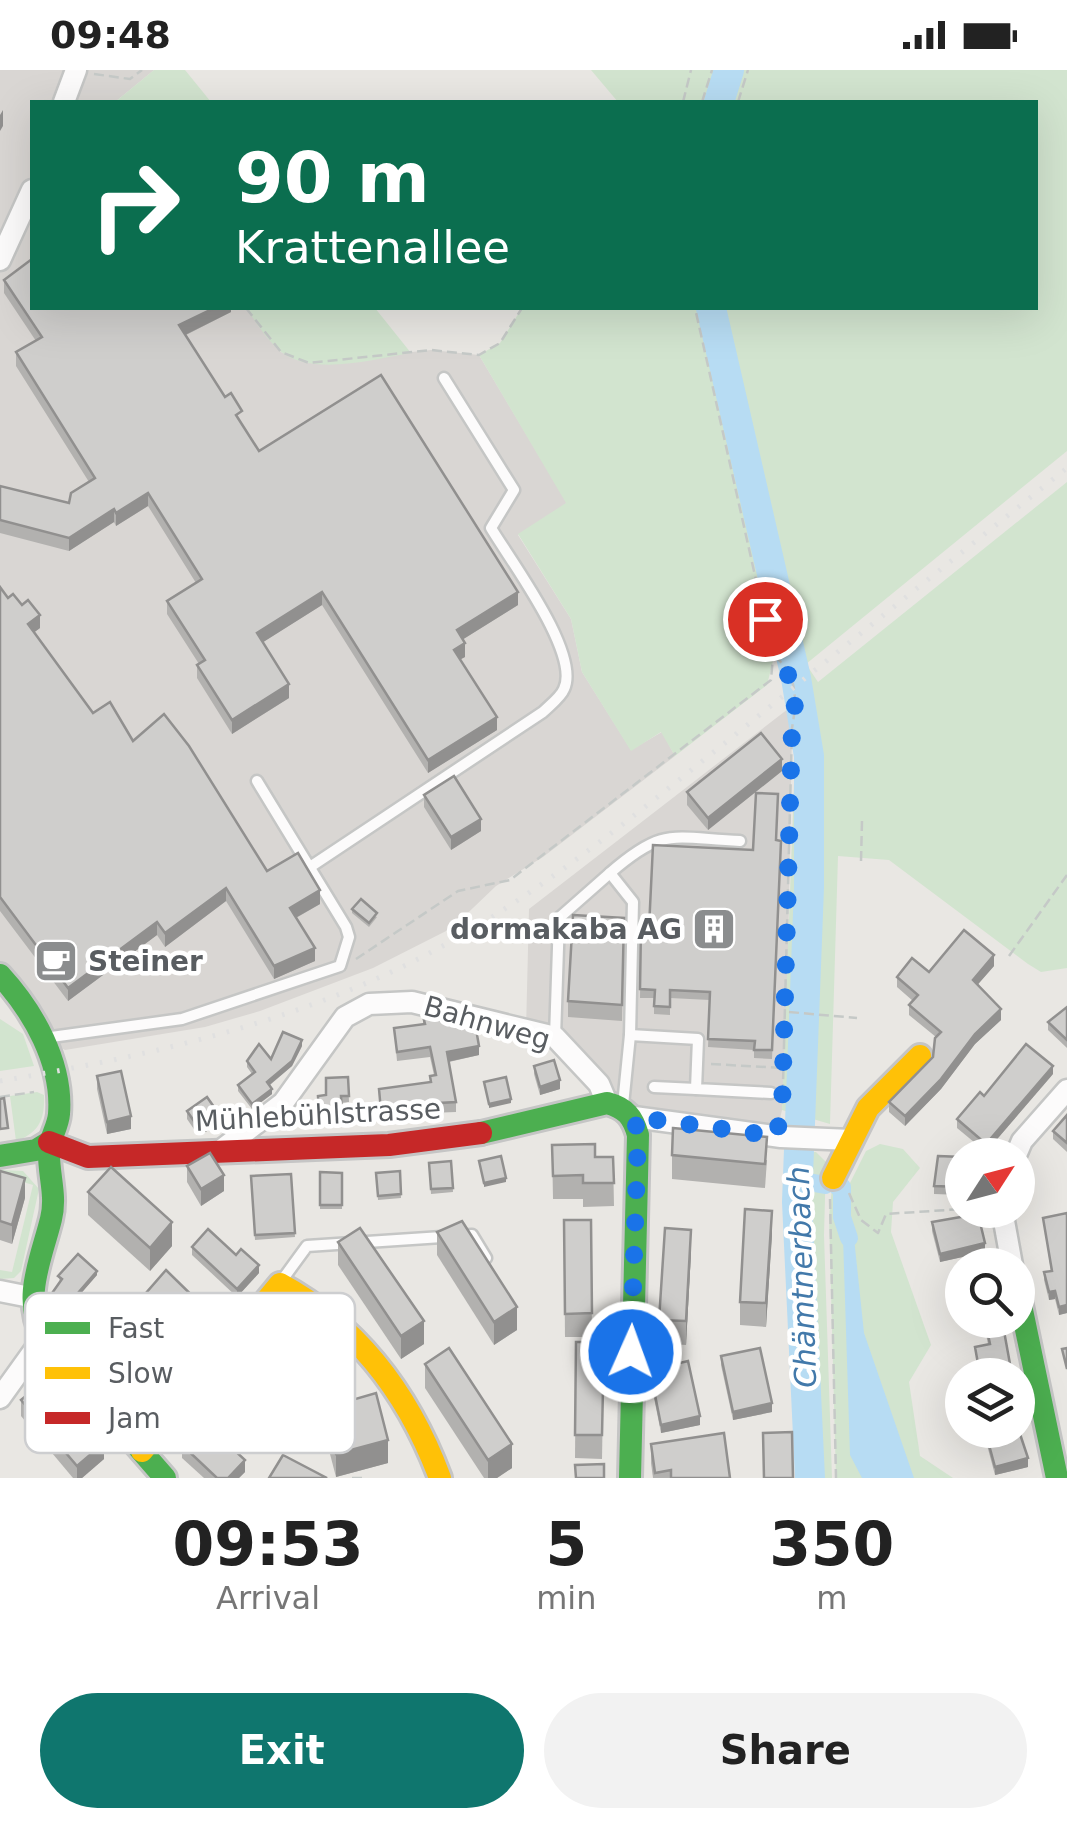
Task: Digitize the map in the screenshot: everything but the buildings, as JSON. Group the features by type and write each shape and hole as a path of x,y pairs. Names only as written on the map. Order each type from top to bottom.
{"street":[{"path":"65,100 81,75"},
{"path":"0,260 30,194"},
{"path":"0,975 28,1010 43,1038 55,1088 57,1127 50,1142 56,1199"},
{"name":"Bahnweg","path":"220,1151 283,1103 345,1016 369,1004 412,1002 555,1037 621,1109"},
{"path":"841,1181 851,1140 868,1108 920,1056"},
{"path":"1025,1138 1067,1090"},
{"path":"621,1109 782,1137 851,1140"},
{"path":"621,1109 638,1134 630,1478"},
{"name":"Mühlebühlstrasse","path":"50,1142 88,1156 386,1146 469,1136 621,1109"},
{"path":"0,1156 36,1150 50,1142"},
{"path":"31,1293 66,1174 88,1156"},
{"path":"273,1293 280,1284 299,1293"},
{"path":"0,1291 25,1296"},
{"path":"1028,1338 1057,1478"},
{"path":"355,1345 383,1374 410,1412 440,1478"},
{"path":"0,1398 25,1363"},
{"path":"143,1453 165,1478"}],"lane":[{"path":"310,868 543,712 564,689 567,666 553,630 491,528 514,490 444,378"},
{"path":"43,1038 130,1029 209,1013 340,966 348,944 346,927 257,781"},
{"path":"555,1037 560,918 644,843 660,838 740,841"},
{"path":"610,873 633,902 630,1035 621,1109"},
{"path":"630,1035 698,1039 696,1089"},
{"path":"654,1087 770,1093"},
{"path":"280,1284 308,1246 472,1235 489,1264"}],"path":[{"path":"81,75 130,79 142,70"},
{"path":"684,100 691,70"},
{"path":"703,100 712,70"},
{"path":"739,100 748,70"},
{"path":"248,310 281,352 309,363 431,350 479,355 500,343 521,310"},
{"path":"340,966 388,942 458,891 510,880 676,756 767,685 773,675 773,656 695,310"},
{"path":"773,656 790,674 797,702 792,728 783,1096"},
{"path":"861,861 862,821"},
{"path":"1009,956 1067,875"},
{"path":"787,1012 857,1018"},
{"path":"698,1062 784,1068"},
{"path":"0,1097 55,1088"},
{"path":"841,1181 854,1209 878,1233 886,1214 945,1210"},
{"path":"836,1478 829,1217 841,1181"},
{"path":"352,1478 363,1478"}],"shaded area":[{"path":"0,70 154,70 117,100 30,100 30,310 248,310 281,352 309,363 431,350 479,355 567,503 518,535 571,619 582,672 631,750 662,732 675,756 543,857 496,886 452,928 373,968 260,1011 205,1027 65,1050 43,1039 0,975"},
{"path":"797,702 792,728 787,1012 782,1110 776,1136 634,1117 555,1037 526,1030 529,909"}],"green space":[{"path":"154,70 185,70 209,100 117,100"},
{"path":"591,70 1067,70 1067,451 806,664 818,682 1067,482 1067,968 1041,972 889,860 838,856 830,1124 782,1110 797,703 789,674 774,657 767,685 675,756 661,732 631,751 582,672 571,619 518,534 566,503 479,355 500,343 521,310 1038,310 1038,100 616,100"},
{"path":"247,310 377,310 411,353 326,365 293,359 266,336"},
{"path":"0,1019 23,1034 34,1066 0,1071"},
{"path":"37,1092 44,1095 42,1118 30,1134 16,1141 10,1096"},
{"path":"880,1144 903,1149 920,1168 893,1202 891,1232 931,1345 909,1382 920,1456 953,1478 836,1478 829,1217 833,1178 850,1183 866,1151"},
{"path":"816,1152 826,1162 824,1235 832,1478 810,1478 797,1202 799,1153"},
{"path":"0,1170 23,1171 39,1189 21,1271 14,1278 0,1279 0,1270 12,1272 33,1185 0,1175"}],"water":[{"path":"843,1237 854,1238 864,1333 914,1478 862,1478 850,1455"}],"waterway":[{"name":"Chämtnerbach","path":"720,100 729,70"},
{"name":"Chämtnerbach","path":"711,310 796,678 809,756 809,887 797,1202 810,1478"},
{"path":"798,1180 825,1185"},
{"path":"837,1186 842,1187 842,1217 849,1238"}],"railway":[{"path":"0,1081 99,1063 245,1027 340,994 434,951 523,897 648,804 1067,468"}],"traffic: fast":[{"path":"0,975 24,1005 43,1039 59,1095 58,1119 49,1150 53,1210 34,1293"},
{"path":"481,1133 607,1103 624,1111 634,1123 638,1135 630,1478"},
{"path":"0,1156 36,1150 49,1142"},
{"path":"1028,1338 1057,1478"},
{"path":"143,1453 165,1478"}],"traffic: slow":[{"path":"833,1178 868,1108 920,1056"},
{"path":"273,1293 280,1284 295,1293"},
{"path":"355,1340 397,1391 440,1478"}],"traffic: jam":[{"path":"49,1142 88,1157 389,1145 481,1133"}],"place":[{"name":"dormakaba AG","path":"714,929"},
{"name":"Steiner","path":"56,961"}],"route":[{"path":"631,1352 638,1134 634,1117 776,1136 782,1110 792,728 797,702 790,674 773,656 765,619"}]}
